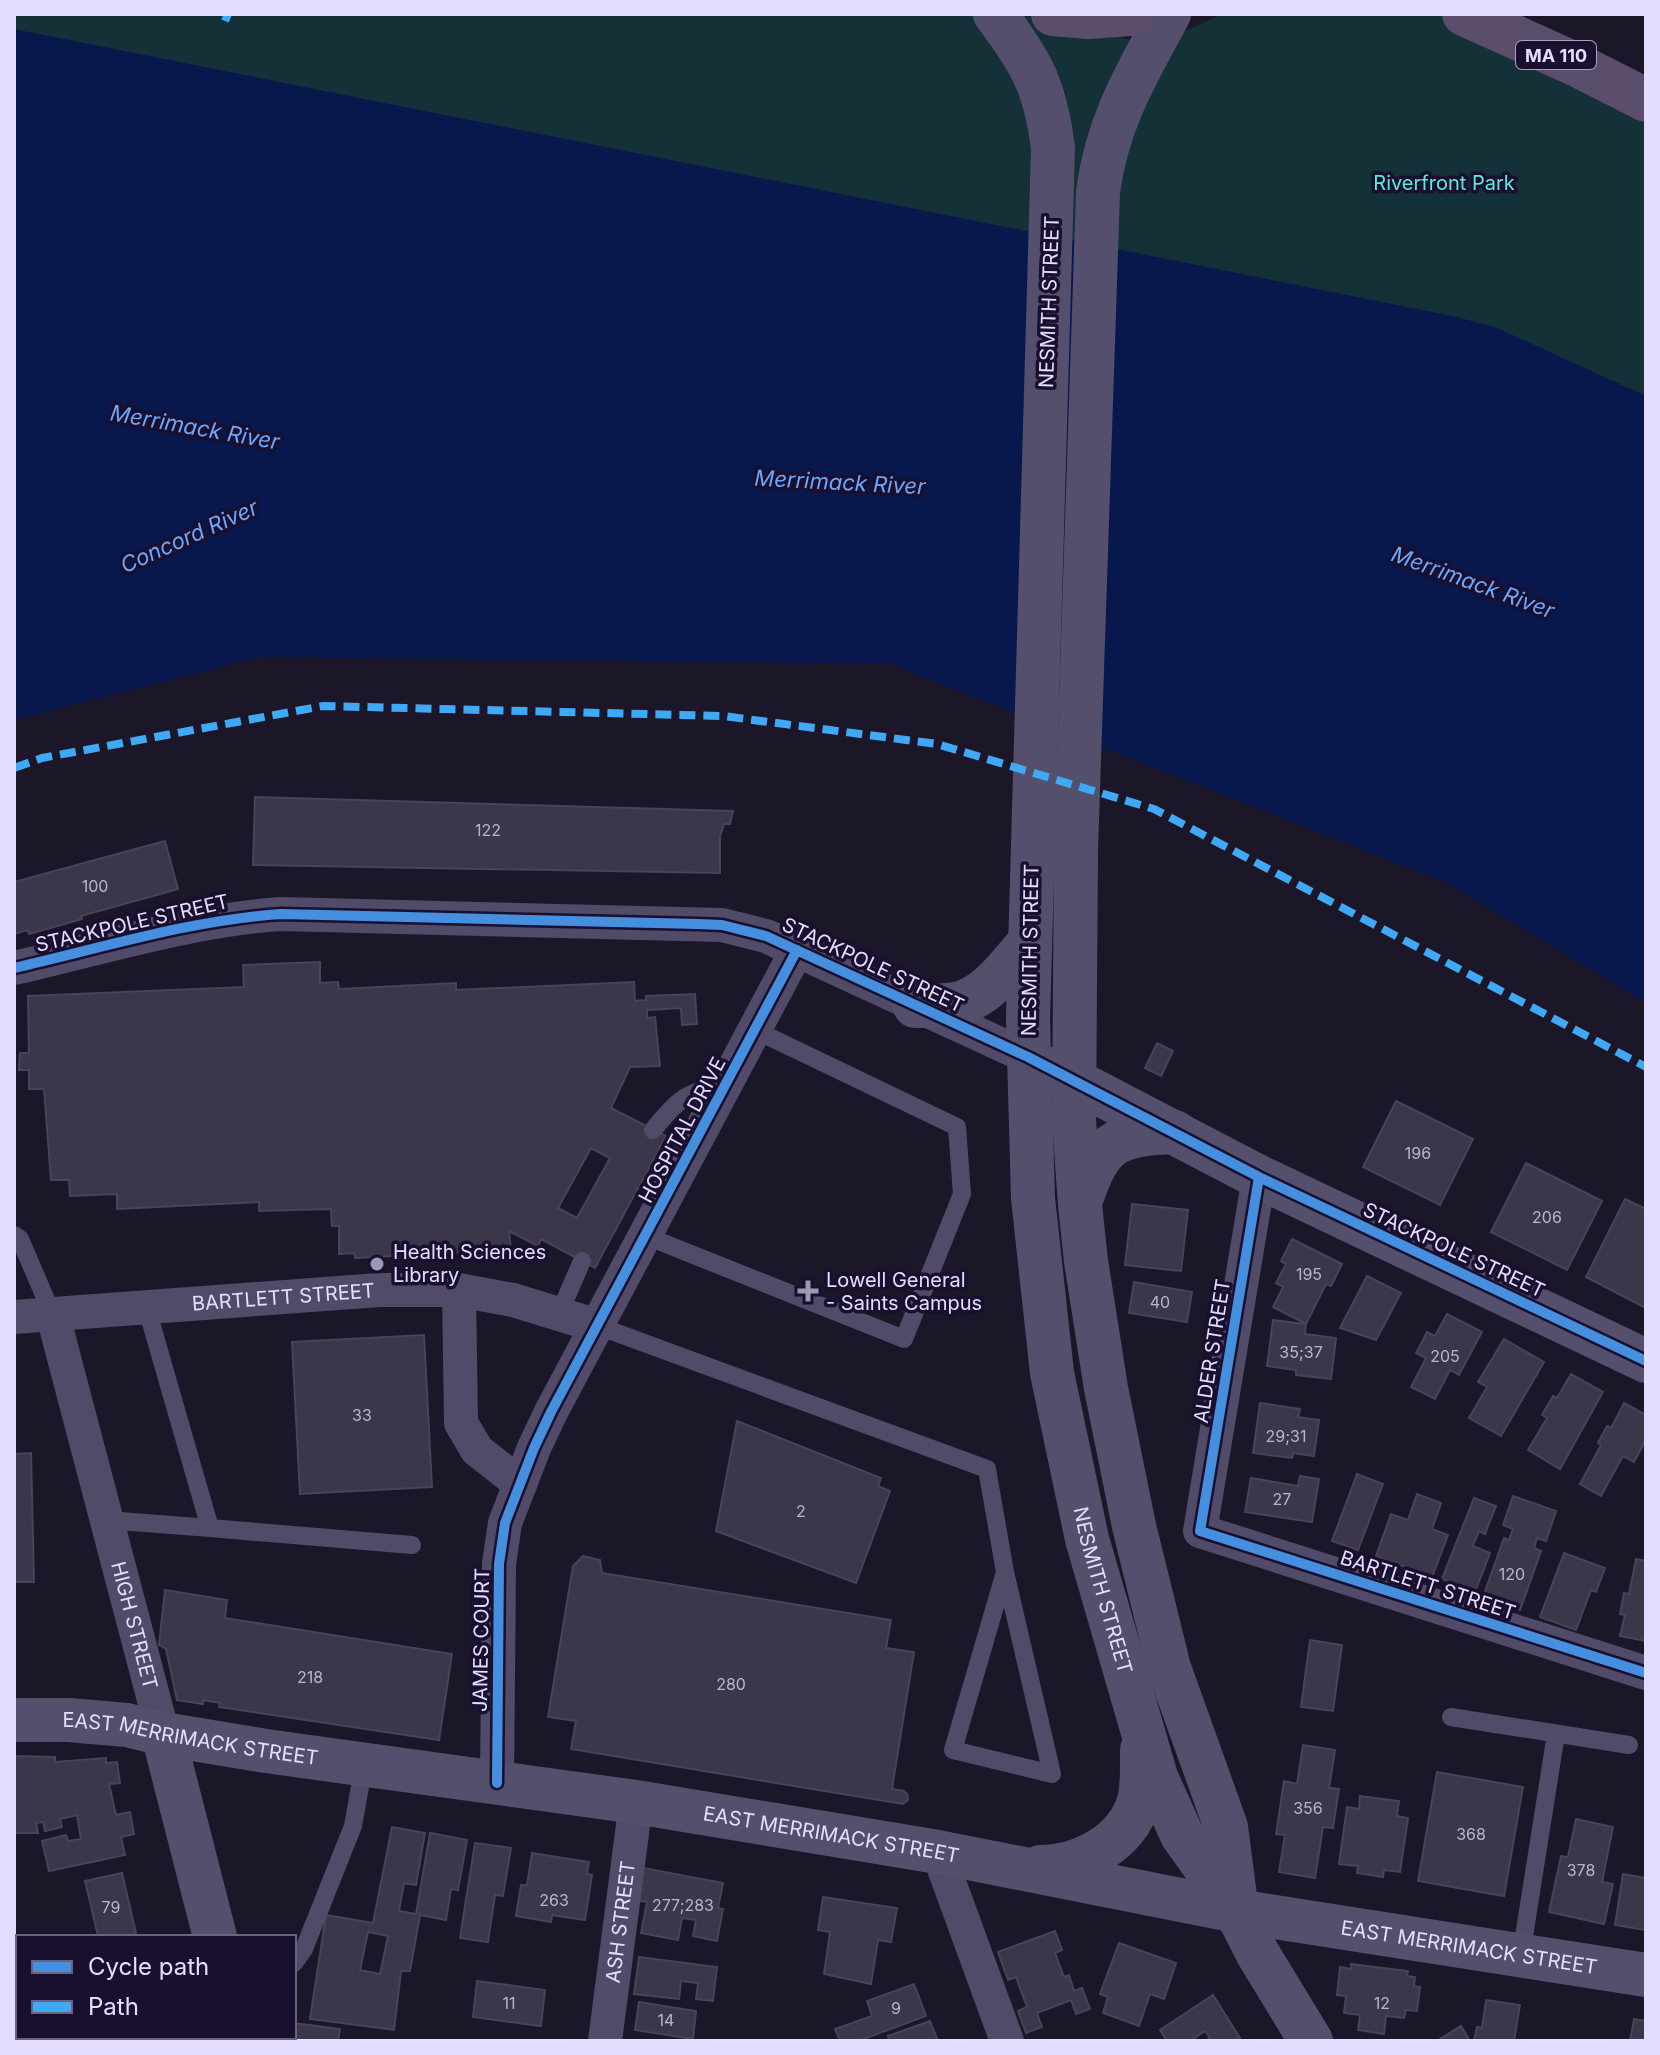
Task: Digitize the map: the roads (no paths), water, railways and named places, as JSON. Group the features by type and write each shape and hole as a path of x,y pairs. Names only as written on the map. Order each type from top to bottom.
{"main road":[{"name":"NESMITH STREET","path":"995,14 1025,54 1038,82 1049,114 1053,182 1031,832 1028,1057 1033,1198 1052,1373 1087,1539 1156,1777 1182,1835 1236,1911 1263,1963 1311,2041"},
{"path":"1053,14 1088,17 1131,14"},
{"name":"NESMITH STREET","path":"1169,14 1112,124 1102,158 1098,192 1076,850 1074,1120 1086,1261 1106,1388 1134,1526 1169,1668 1226,1827 1236,1911"},
{"name":"MA 110","path":"1464,14 1563,58 1646,100"},
{"path":"915,1006 958,1004 973,997 990,987 1029,943"},
{"name":"STACKPOLE STREET","path":"1028,1057 1259,1177 1646,1361"},
{"path":"1080,1202 1091,1168 1101,1153 1139,1133 1175,1132"},
{"name":"EAST MERRIMACK STREET","path":"14,1720 69,1720 127,1725 163,1734 636,1802 938,1852 1236,1911 1646,1975"},
{"path":"1009,1866 1055,1867 1080,1860 1104,1848 1123,1830 1138,1804 1143,1781 1142,1733"},
{"name":"HIGH STREET","path":"163,1734 214,1935"}],"street":[{"name":"STACKPOLE STREET","path":"14,968 200,925 240,917 281,914 722,925 766,936 1028,1057"},
{"name":"HOSPITAL DRIVE","path":"598,1326 797,950"},
{"name":"ALDER STREET","path":"1200,1531 1259,1177"},
{"name":"BARTLETT STREET","path":"14,1317 379,1290 459,1290 513,1300 598,1326"},
{"path":"459,1290 461,1423 477,1450 520,1484"},
{"name":"HIGH STREET","path":"53,1316 163,1734"},
{"name":"JAMES COURT","path":"497,1783 499,1564 505,1523 539,1436 598,1326"},
{"name":"BARTLETT STREET","path":"1200,1531 1646,1673"},
{"name":"ASH STREET","path":"605,2041 636,1802"},
{"path":"938,1852 1007,2041"}],"lane":[{"path":"646,1236 904,1339 962,1194 957,1127 755,1030"},
{"path":"653,1130 673,1107 695,1090 726,1085"},
{"path":"14,1235 20,1239 53,1316"},
{"path":"559,1314 582,1261"},
{"path":"147,1309 210,1528"},
{"path":"598,1326 987,1469 1005,1572 1052,1774 953,1750 1005,1572"},
{"path":"107,1520 412,1545"},
{"path":"1451,1717 1629,1745"},
{"path":"1521,1955 1556,1734"},
{"path":"296,1960 304,1949 353,1826 364,1764"}],"water":[{"path":"14,29 1452,316 1495,327 1646,396 1646,1003 1445,882 890,664 261,657 14,720"}],"place":[{"name":"Health Sciences Library","path":"377,1264"},
{"name":"Lowell General - Saints Campus","path":"808,1291"}],"park label":[{"name":"Riverfront Park","path":"1444,183"}],"water label":[{"name":"Merrimack River","path":"195,427"},
{"name":"Merrimack River","path":"840,482"},
{"name":"Concord River","path":"189,536"},
{"name":"Merrimack River","path":"1473,582"}]}
